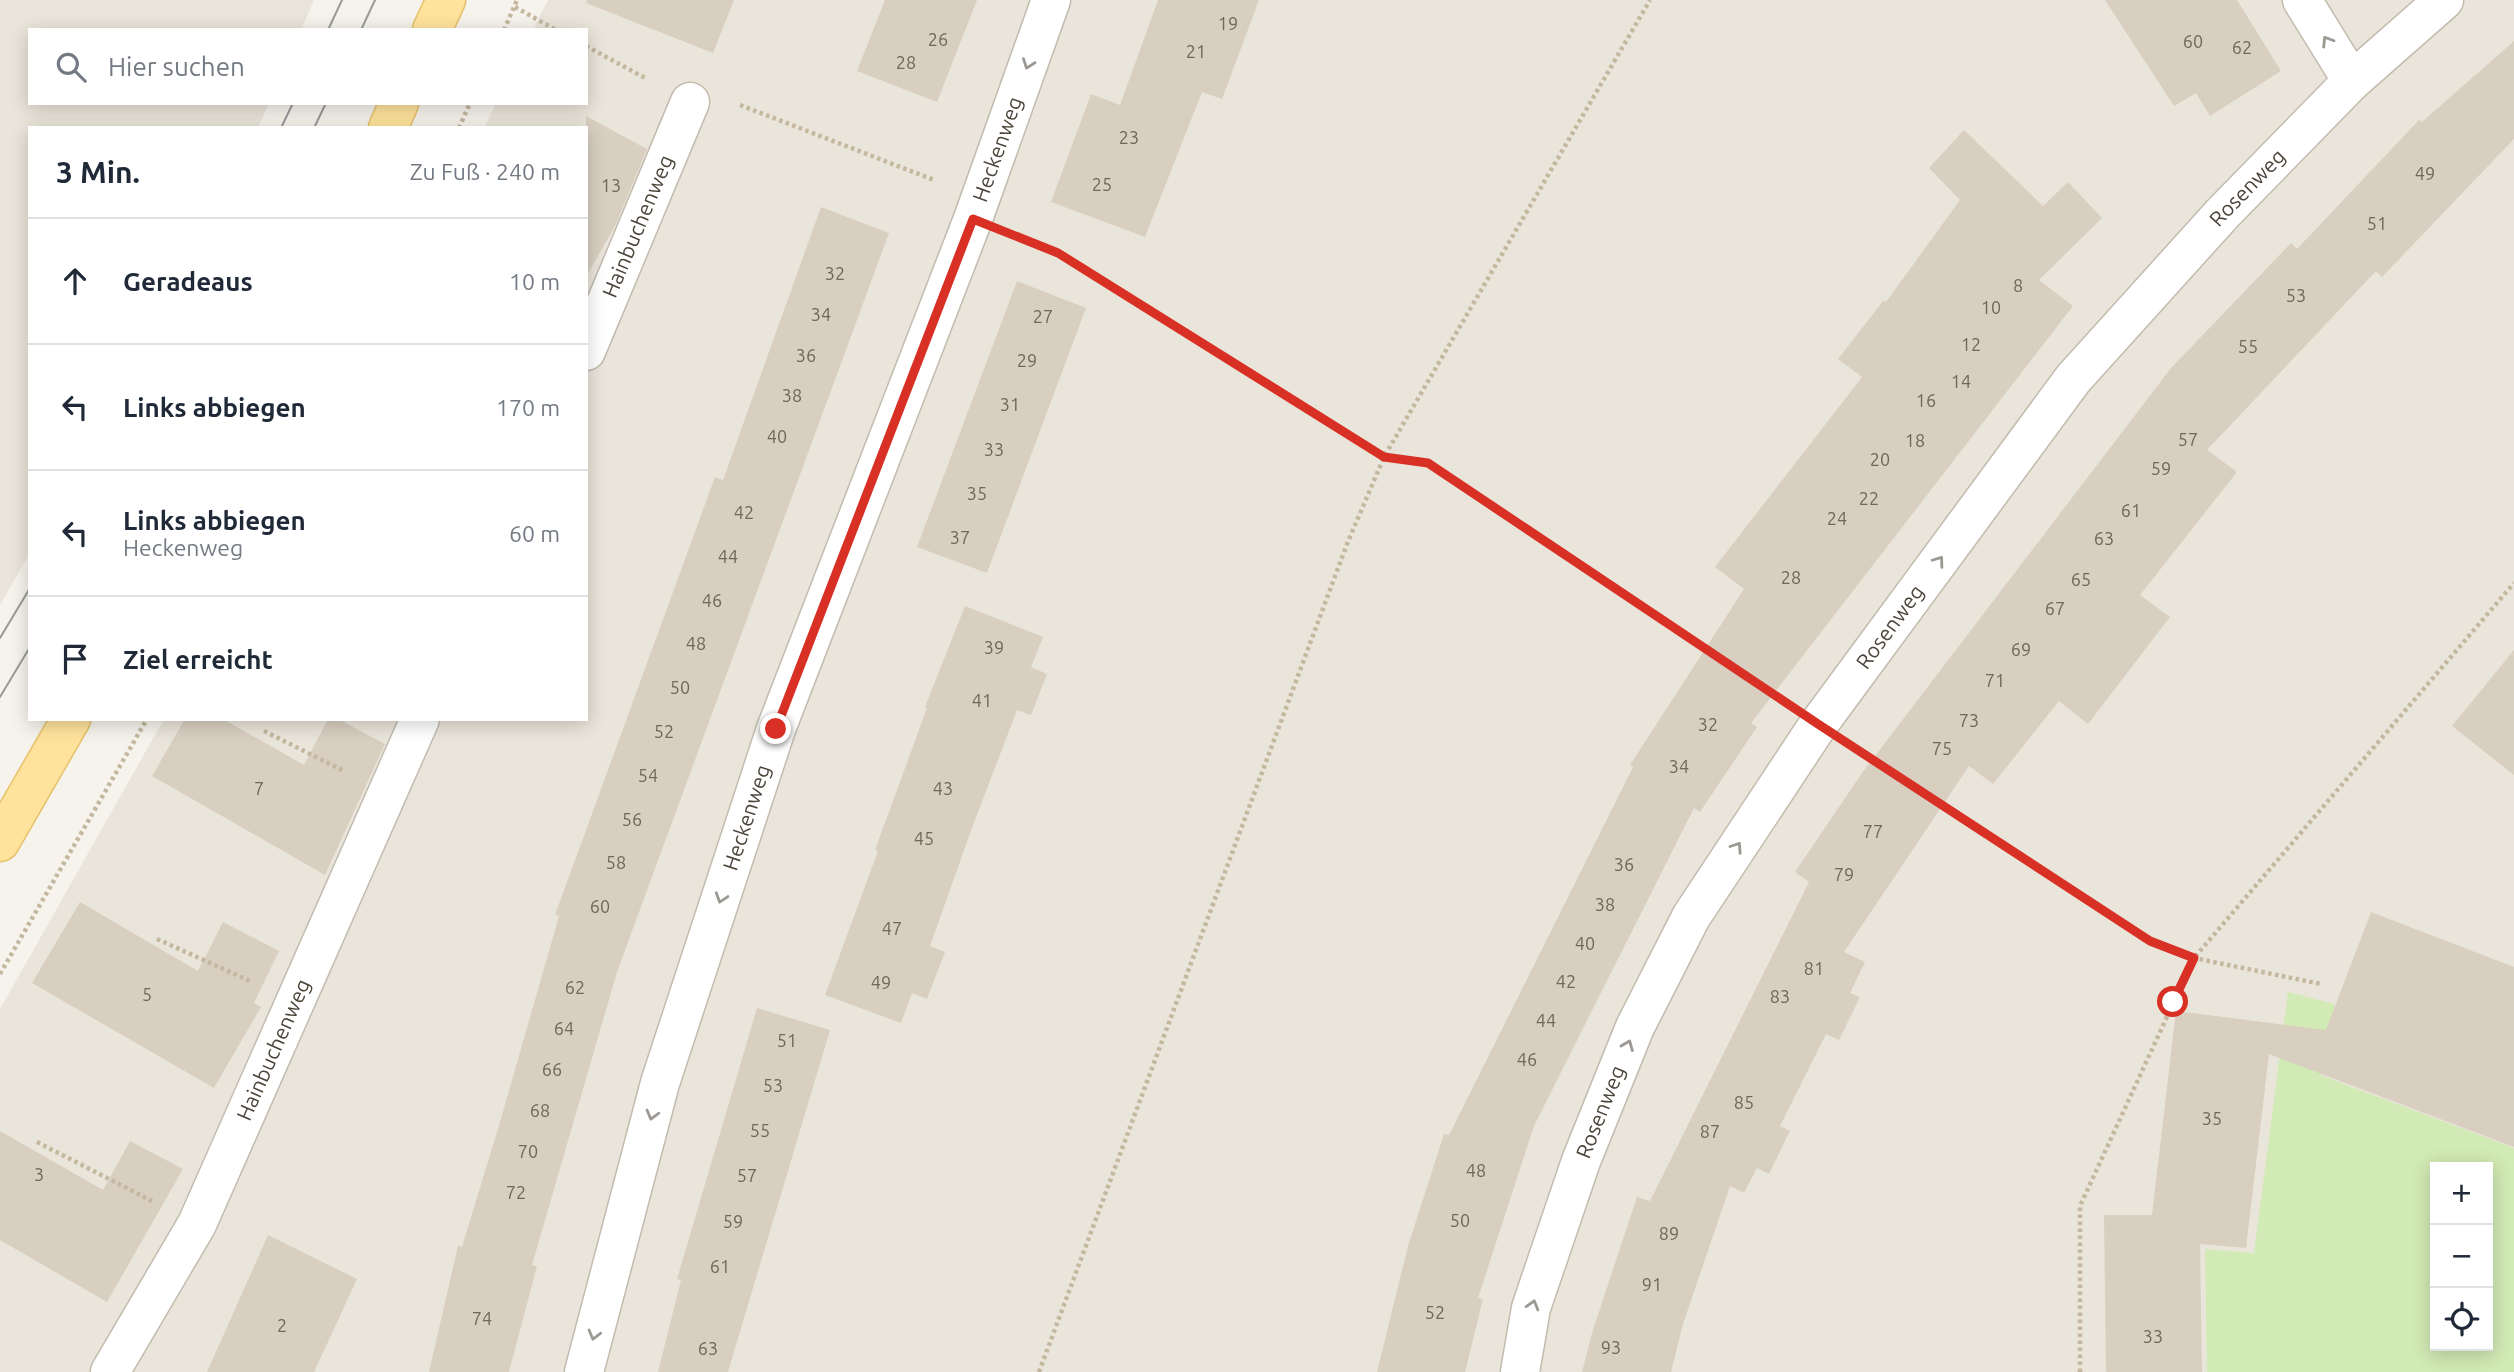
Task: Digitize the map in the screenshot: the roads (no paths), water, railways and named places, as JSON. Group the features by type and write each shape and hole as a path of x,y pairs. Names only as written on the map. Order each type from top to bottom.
{"main road":[{"path":"433,28 446,0"},
{"path":"389,126 398,105"},
{"path":"0,842 70,721"}],"street":[{"name":"Heckenweg","path":"584,1372 660,1083 776,729 977,208 1051,0"},
{"path":"2302,0 2352,81"},
{"name":"Rosenweg","path":"1520,1372 1531,1308 1581,1161 1635,1027 1691,917 1818,724 2073,379 2222,214 2352,81 2444,0"},
{"name":"Hainbuchenweg","path":"588,346 690,102"},
{"name":"Hainbuchenweg","path":"110,1372 197,1224 389,793 418,721"}],"tram line":[{"path":"329,28 342,0"},
{"path":"362,28 375,0"},
{"path":"282,126 292,105"},
{"path":"315,126 325,105"},
{"path":"0,638 28,591"},
{"path":"0,697 28,650"}]}
